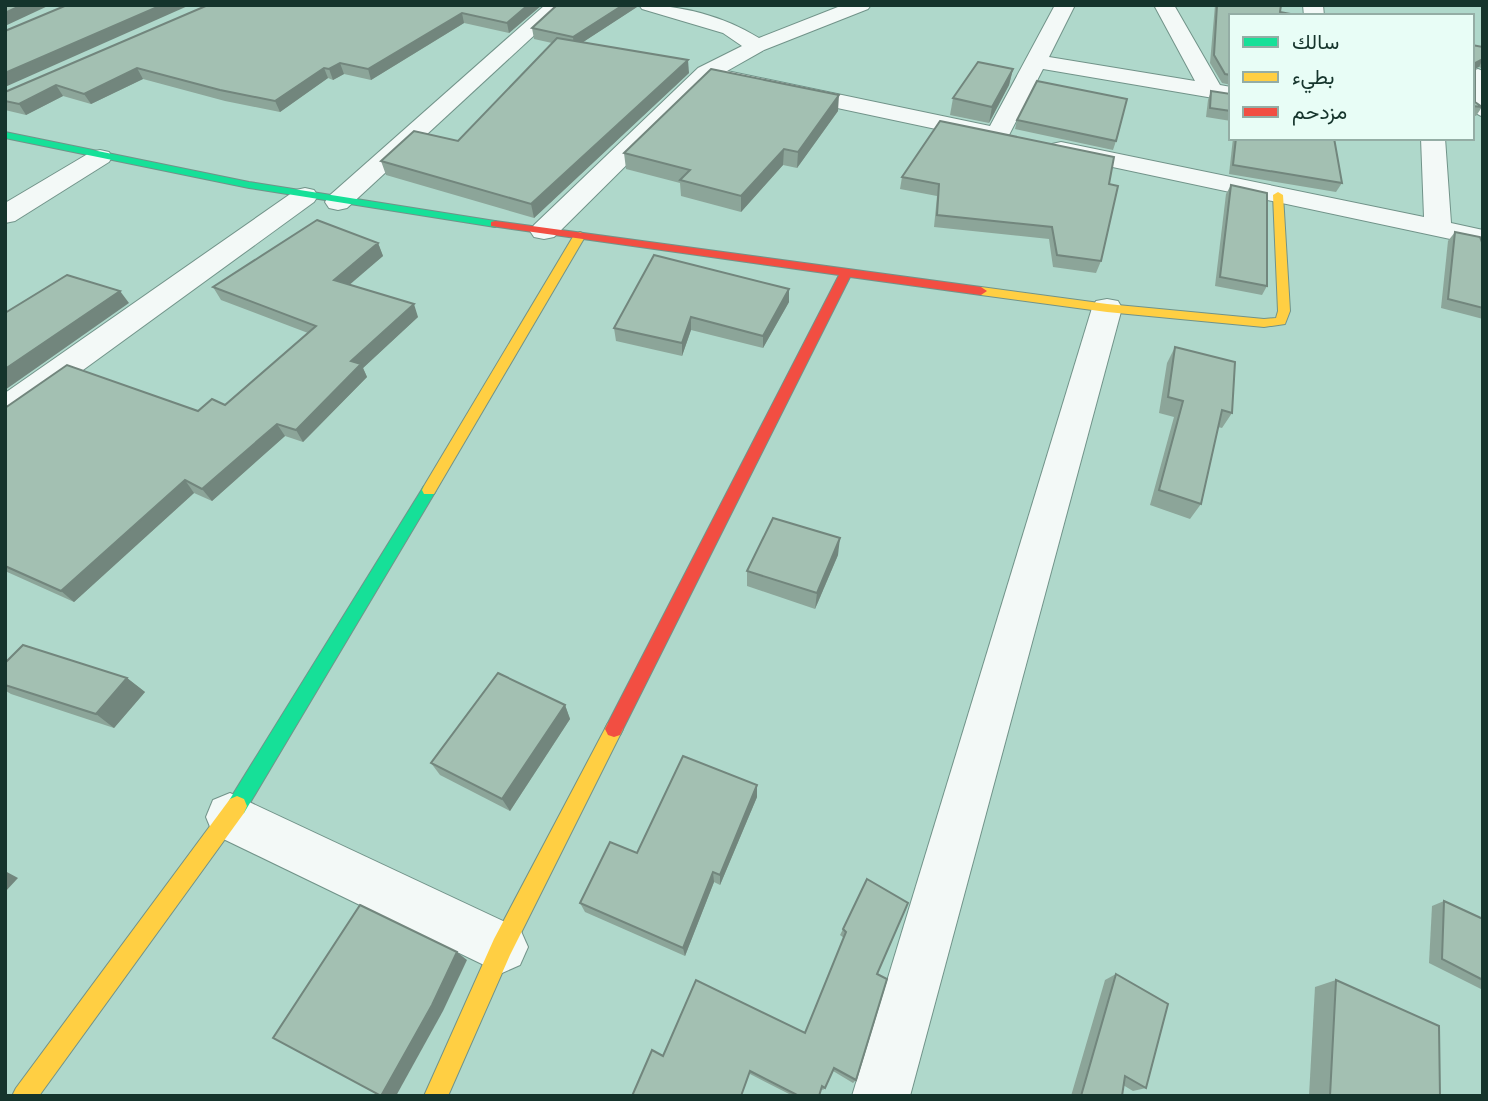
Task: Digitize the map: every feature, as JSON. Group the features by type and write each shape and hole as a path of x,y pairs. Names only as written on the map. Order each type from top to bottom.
{"street":[{"path":"338,202 557,5"},
{"path":"649,5 730,29 757,46"},
{"path":"544,231 706,73 757,46 861,5"},
{"path":"997,135 1065,5"},
{"path":"1164,5 1221,93"},
{"path":"1035,61 1221,93"},
{"path":"706,73 1483,238"},
{"path":"1478,76 1483,110"},
{"path":"5,135 100,158 338,202 1107,308 1264,323 1281,321 1284,311 1278,195"},
{"path":"1433,140 1438,229"},
{"path":"5,215 100,158"},
{"path":"5,410 304,196"},
{"path":"24,1096 230,817 484,401 580,235"},
{"path":"436,1096 502,947 847,271"},
{"path":"881,1096 1107,308"},
{"path":"230,817 502,947"}],"building":[{"path":"5,5 22,5 5,13"},
{"path":"67,5 162,5 5,73 5,31"},
{"path":"208,5 528,5 507,23 462,13 368,69 340,63 329,69 324,68 275,101 137,68 84,94 56,85 19,104 5,101 5,92"},
{"path":"557,5 623,5 573,37 532,28"},
{"path":"1217,5 1281,5 1280,12 1290,14 1229,14 1229,75 1225,74 1214,55"},
{"path":"557,38 688,60 531,204 381,161 414,131 458,141"},
{"path":"1474,45 1483,47 1483,59 1475,63 1475,102 1482,107 1474,106"},
{"path":"978,62 1013,69 992,107 953,98"},
{"path":"711,69 839,95 798,152 784,149 741,196 680,180 690,170 624,153"},
{"path":"1037,81 1127,99 1116,141 1017,120"},
{"path":"1211,91 1229,94 1229,111 1210,108"},
{"path":"940,121 1114,157 1109,184 1118,186 1101,261 1057,255 1052,227 937,215 939,184 902,177"},
{"path":"1236,140 1334,140 1342,183 1233,165"},
{"path":"1231,185 1267,193 1267,286 1220,277"},
{"path":"317,220 378,243 334,280 414,304 351,361 361,364 296,430 277,424 202,489 185,480 61,591 5,566 5,408 67,365 198,411 212,399 225,405 316,326 213,287"},
{"path":"1455,232 1480,237 1483,245 1483,308 1448,299"},
{"path":"654,255 789,289 763,336 691,317 682,343 614,328"},
{"path":"67,275 120,291 5,369 5,313"},
{"path":"1175,347 1235,362 1232,413 1222,410 1201,504 1159,490 1183,401 1168,397"},
{"path":"773,518 840,538 817,593 747,571"},
{"path":"23,645 127,678 96,714 5,685 5,663"},
{"path":"498,673 565,705 502,799 431,763"},
{"path":"683,756 757,785 720,875 713,872 683,948 580,903 610,842 637,853"},
{"path":"867,879 908,903 877,974 887,979 856,1080 834,1068 819,1096 799,1096 750,1071 741,1096 632,1096 652,1050 663,1056 696,980 805,1033 846,932 843,929"},
{"path":"1444,901 1483,919 1483,980 1442,959"},
{"path":"360,905 457,952 432,1005 381,1096 273,1038"},
{"path":"1116,974 1168,1004 1146,1088 1125,1076 1122,1096 1081,1096"},
{"path":"1336,980 1439,1026 1440,1096 1330,1096"}],"traffic: fast":[{"path":"5,135 249,185 495,224"},
{"path":"237,806 429,490"}],"traffic: slow":[{"path":"981,291 1107,308 1264,323 1281,321 1284,311 1278,195"},
{"path":"429,490 580,235"},
{"path":"436,1096 502,947 614,729"},
{"path":"24,1096 237,806"}],"traffic: jam":[{"path":"495,224 981,291"},
{"path":"614,729 847,271"}]}
